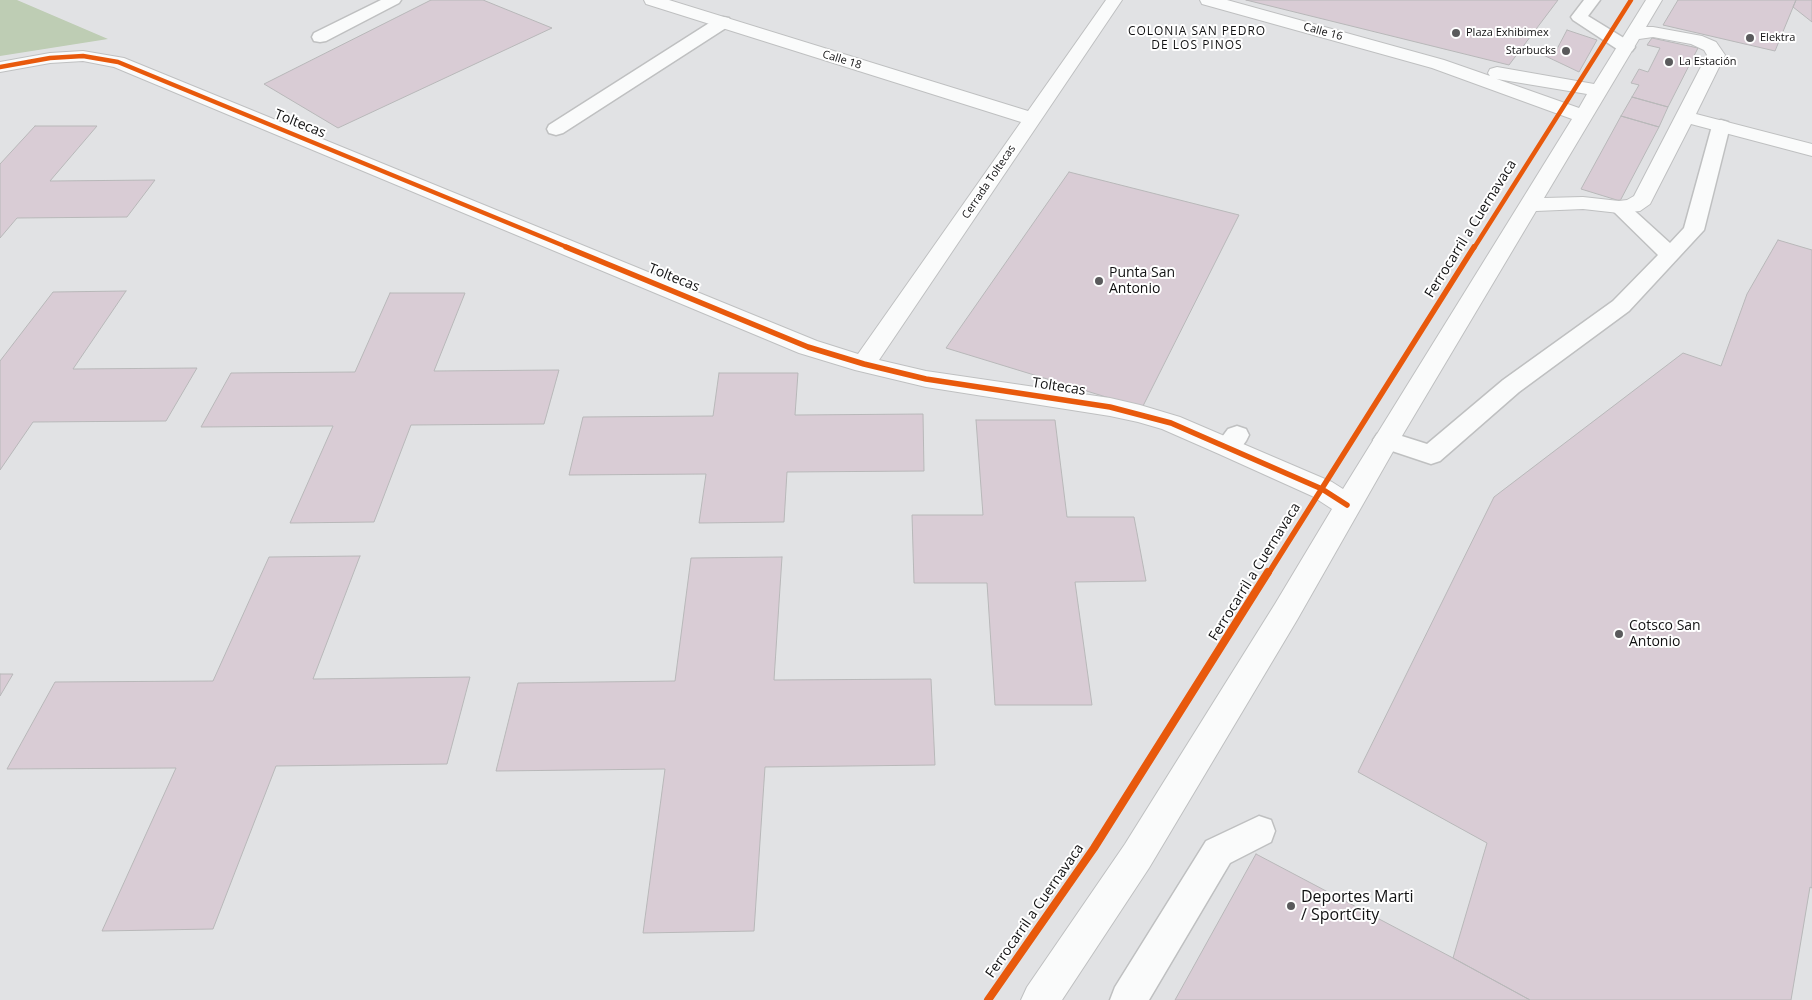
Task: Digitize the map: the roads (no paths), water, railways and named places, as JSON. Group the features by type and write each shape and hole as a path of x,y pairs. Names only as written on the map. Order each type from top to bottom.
{"street":[{"name":"Calle 18","path":"652,0 1032,119"},
{"name":"Cerrada Toltecas","path":"864,364 1114,0"},
{"name":"Calle 16","path":"1208,0 1438,64 1583,116"},
{"path":"1040,1000 1137,856 1286,612 1386,440 1654,0"},
{"path":"1528,205 1583,203 1619,207 1632,206 1643,200 1716,55 1710,46 1696,40 1653,32 1630,40"},
{"name":"Toltecas","path":"0,67 50,58 83,56 118,62 808,347 864,364 926,379 1110,407 1232,440 1347,505"},
{"name":"Calle 16","path":"1438,64 1599,90"},
{"path":"1686,117 1812,150"},
{"path":"1547,176 1583,203"}],"lane":[{"path":"320,37 394,0"},
{"path":"1592,0 1579,17 1630,40"},
{"path":"556,129 723,22"},
{"path":"1386,440 1431,454 1511,386 1621,306 1694,230 1721,126"},
{"path":"1619,207 1670,255"},
{"path":"1128,1000 1218,852 1259,831"}],"place":[{"name":"Plaza Exhibimex","path":"1456,33"},
{"name":"Elektra","path":"1750,38"},
{"name":"Starbucks","path":"1566,51"},
{"name":"La Estación","path":"1669,62"},
{"name":"Punta San Antonio","path":"1099,281"},
{"name":"Cotsco San Antonio","path":"1619,634"},
{"name":"Deportes Marti / SportCity","path":"1291,906"}],"district":[{"name":"COLONIA SAN PEDRO DE LOS PINOS","path":"1197,39"}]}
